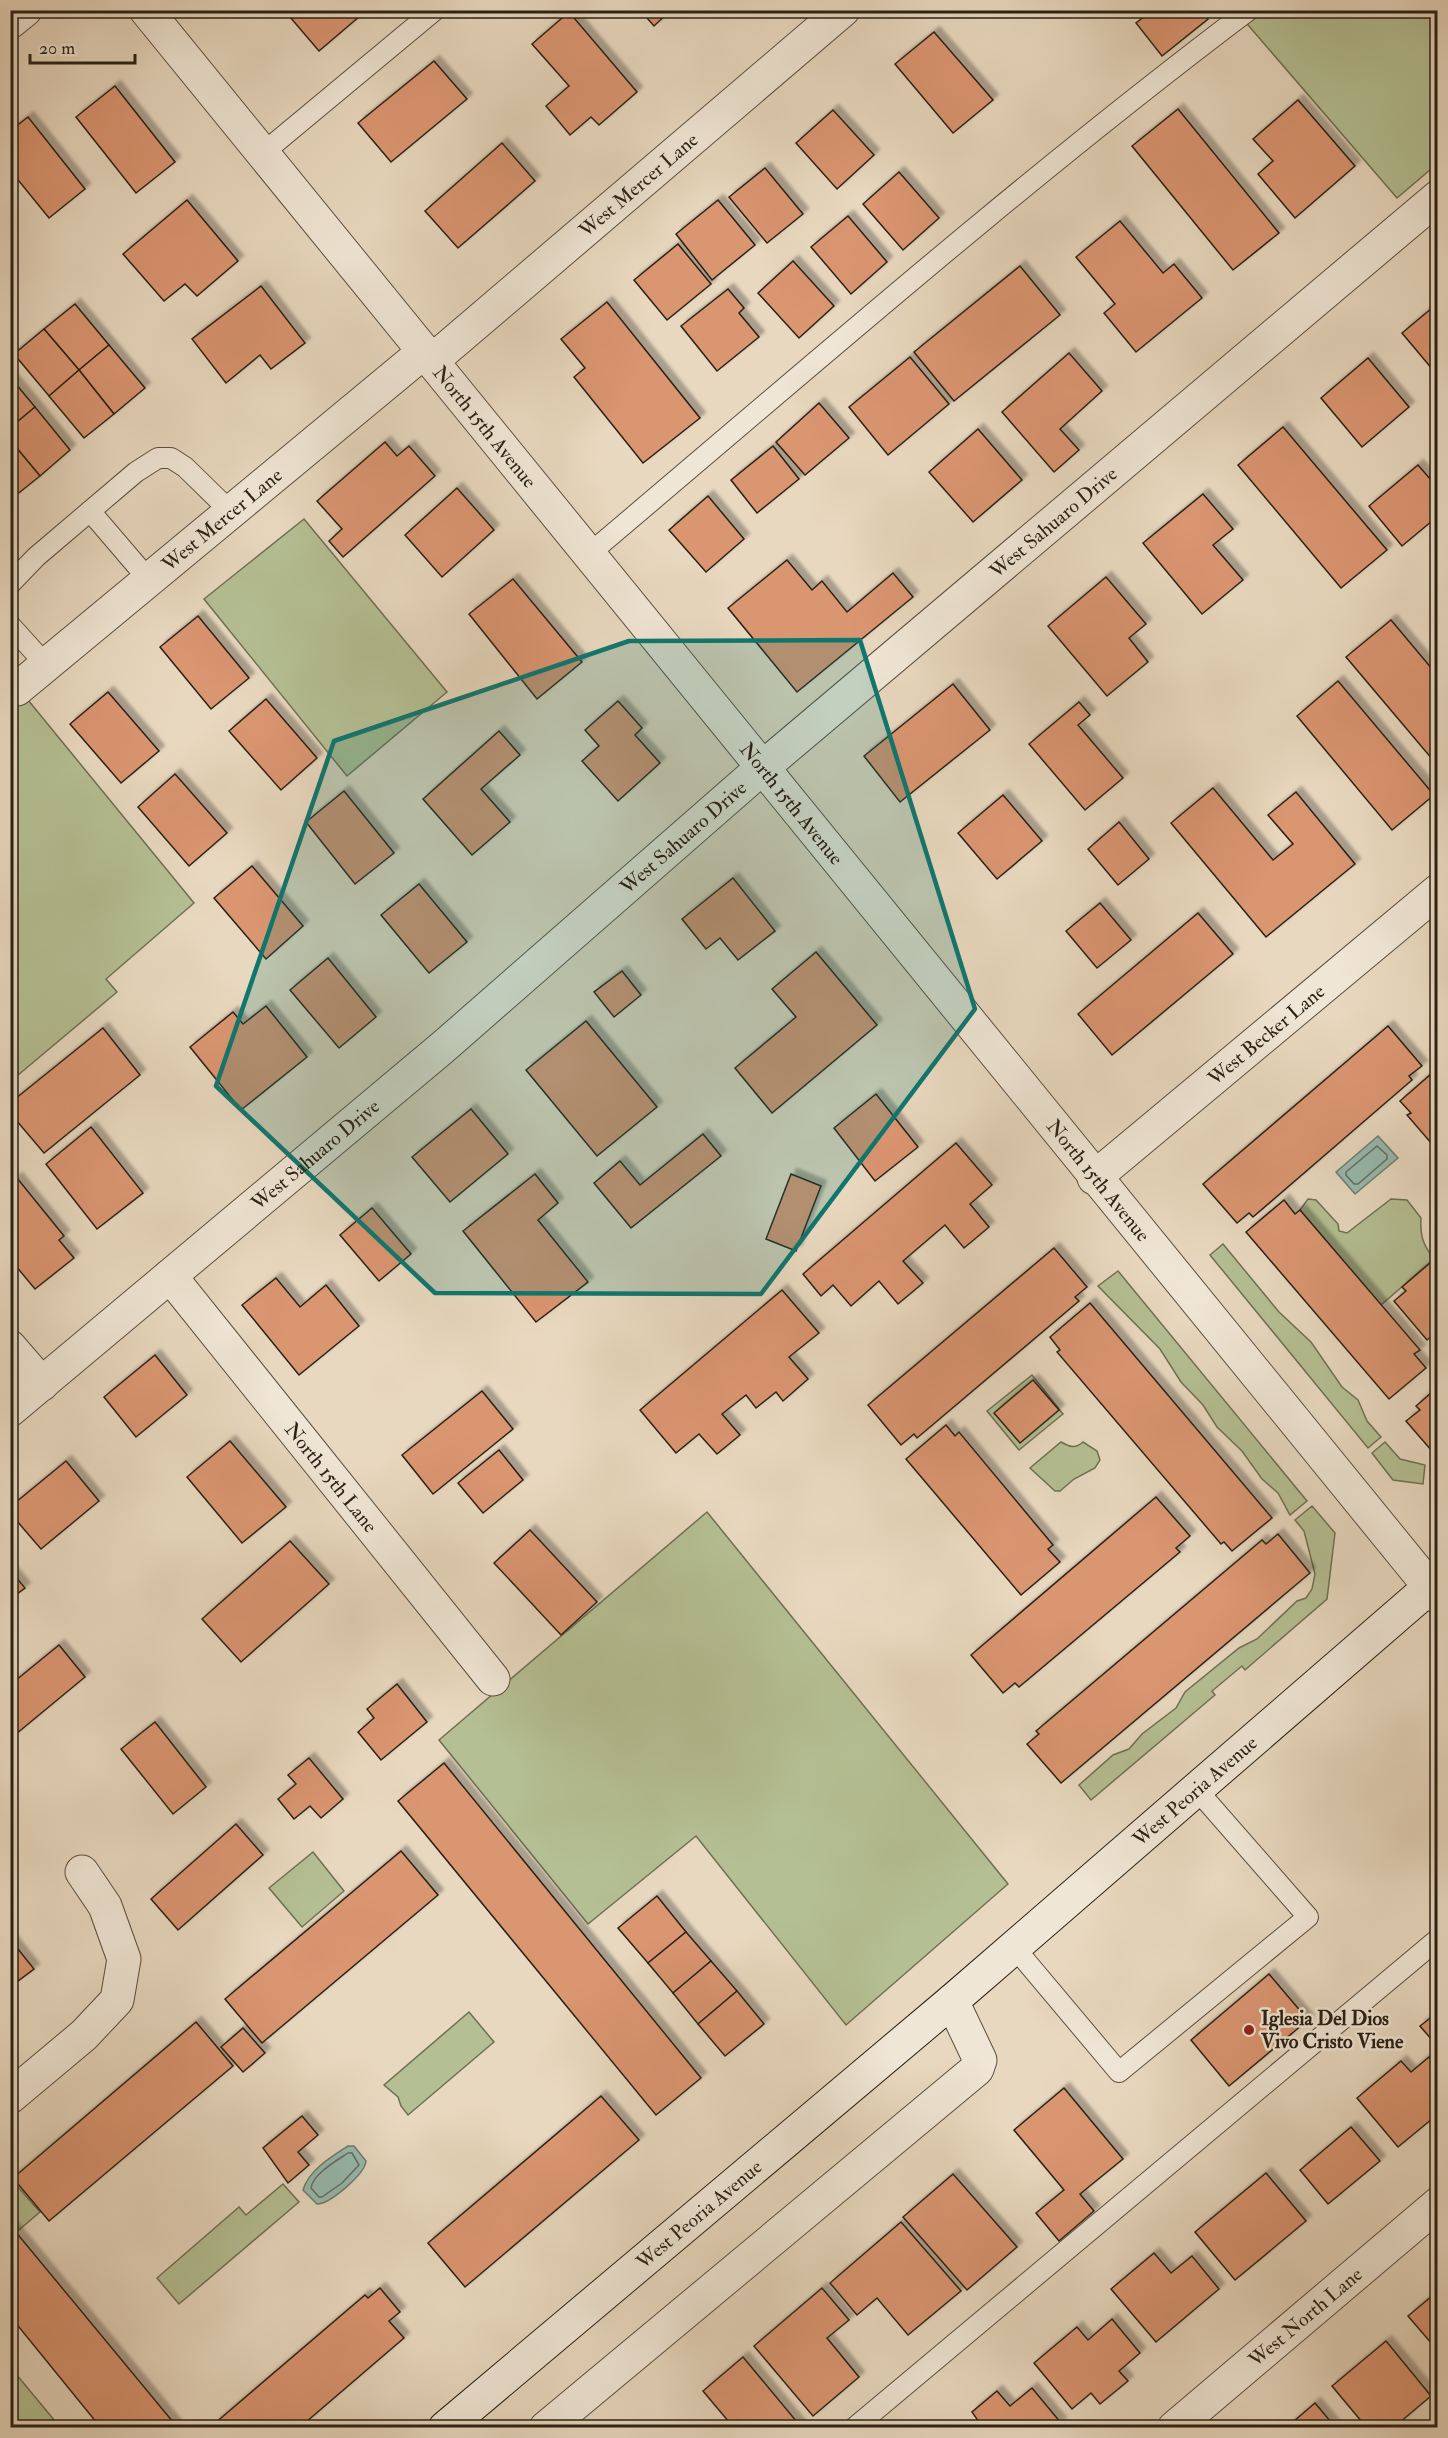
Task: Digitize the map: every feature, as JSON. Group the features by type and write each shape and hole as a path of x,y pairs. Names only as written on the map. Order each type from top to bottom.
{"street":[{"path":"10,22 25,10"},
{"name":"North 15th Avenue","path":"146,10 1094,1178 1435,1588"},
{"name":"West Mercer Lane","path":"17,689 231,512 429,356 843,10"},
{"name":"West Sahuaro Drive","path":"10,1410 442,1048 762,768 1437,197"},
{"name":"West Becker Lane","path":"1094,1178 1437,891"},
{"name":"North 15th Lane","path":"170,1276 493,1679"},
{"path":"10,1347 42,1384"},
{"name":"West Peoria Avenue","path":"445,2427 952,2001 1435,1588"},
{"path":"10,2097 84,2035 117,2000 124,1959 105,1906 82,1872"},
{"path":"546,2427 977,2069 980,2060 952,2001"},
{"name":"West North Lane","path":"1174,2427 1437,2204"}],"lane":[{"path":"263,153 435,10"},
{"path":"589,554 994,211 1138,94 1249,10"},
{"path":"10,584 36,557 90,511 159,458 171,458 186,467 231,512"},
{"path":"90,511 149,580"},
{"path":"10,625 46,665"},
{"path":"1014,1947 1119,2072 1308,1917 1197,1790"},
{"path":"854,2427 1437,1938"}],"highlighted area":[{"path":"860,640 975,1009 761,1294 435,1293 216,1086 334,741 629,641"}],"green space":[{"path":"1236,11 1437,11 1437,164 1397,198"},
{"path":"304,519 447,692 347,776 204,599"},
{"path":"10,674 28,700 194,903 106,979 117,992 11,1081"},
{"path":"1308,1199 1316,1200 1338,1224 1339,1231 1347,1233 1391,1199 1407,1200 1421,1218 1423,1240 1434,1259 1381,1305 1300,1210"},
{"path":"1223,1244 1279,1312 1311,1342 1342,1387 1358,1400 1367,1421 1381,1437 1368,1448 1210,1255"},
{"path":"1118,1271 1307,1501 1290,1515 1278,1493 1262,1479 1242,1451 1217,1427 1203,1405 1181,1382 1160,1349 1098,1286"},
{"path":"1032,1375 1063,1414 1019,1450 987,1411"},
{"path":"1061,1442 1077,1446 1083,1442 1097,1451 1100,1460 1095,1468 1074,1479 1060,1491 1055,1491 1030,1468"},
{"path":"1385,1442 1400,1459 1425,1465 1423,1484 1393,1480 1372,1453"},
{"path":"1312,1506 1335,1533 1327,1599 1245,1670 1242,1666 1212,1691 1215,1695 1091,1800 1079,1785 1113,1755 1129,1749 1142,1734 1176,1708 1185,1692 1239,1648 1257,1639 1297,1601 1306,1598 1312,1589 1315,1574 1304,1531 1295,1520"},
{"path":"707,1512 1008,1884 846,2025 696,1836 588,1924 439,1740"},
{"path":"313,1852 344,1891 302,1927 269,1888"},
{"path":"469,2012 494,2042 408,2115 398,2097 384,2085"},
{"path":"10,2178 40,2212 13,2235 10,2233"},
{"path":"283,2184 299,2202 179,2304 157,2278 239,2207 246,2215"},
{"path":"11,2368 60,2427 11,2427"}],"water":[{"path":"1378,1136 1398,1158 1355,1194 1336,1172"},
{"path":"348,2146 354,2146 366,2161 364,2167 338,2194 317,2204 303,2190 306,2183 321,2165"}],"building":[{"path":"284,10 367,10 319,51"},
{"path":"640,10 671,10 654,26"},
{"path":"1140,10 1202,10 1208,19 1162,56 1136,23 1145,16"},
{"path":"569,12 637,92 599,125 591,117 570,135 546,106 569,86 532,44"},
{"path":"934,32 993,100 953,133 895,64"},
{"path":"434,61 467,99 391,162 358,123"},
{"path":"115,86 175,162 136,193 76,117"},
{"path":"1298,100 1355,166 1295,218 1258,174 1273,161 1253,139"},
{"path":"1178,109 1279,233 1233,270 1132,146"},
{"path":"833,110 874,155 837,189 796,143"},
{"path":"28,117 85,189 49,218 10,170 10,131"},
{"path":"502,143 535,181 458,248 425,211"},
{"path":"765,168 803,214 767,243 729,197"},
{"path":"899,172 939,218 903,250 863,204"},
{"path":"187,200 238,261 197,296 185,284 164,301 123,254"},
{"path":"718,200 755,245 712,280 676,234"},
{"path":"848,216 887,262 851,294 811,247"},
{"path":"1120,221 1163,273 1174,264 1202,298 1136,352 1104,313 1115,304 1076,257"},
{"path":"678,244 711,284 667,320 634,280"},
{"path":"793,261 834,306 799,338 758,293"},
{"path":"1020,266 1060,315 954,401 914,352"},
{"path":"261,286 305,343 271,369 260,355 226,383 192,339"},
{"path":"728,289 744,308 739,313 759,337 717,371 681,326"},
{"path":"607,302 700,418 643,463 574,377 585,368 561,339"},
{"path":"1438,303 1438,376 1402,333"},
{"path":"75,304 109,345 79,370 44,329"},
{"path":"44,329 79,370 49,396 14,354"},
{"path":"109,345 145,388 114,414 79,370"},
{"path":"1069,353 1102,391 1060,429 1079,450 1054,472 1002,412"},
{"path":"910,357 949,404 888,455 849,407"},
{"path":"1368,358 1409,407 1362,447 1321,398"},
{"path":"79,370 114,414 84,438 49,396"},
{"path":"10,377 35,407 10,428"},
{"path":"819,403 849,438 805,475 776,442"},
{"path":"35,407 70,450 40,476 10,440 10,428"},
{"path":"1283,427 1387,550 1341,588 1238,465"},
{"path":"978,429 1022,480 973,522 929,472"},
{"path":"10,440 40,476 10,500"},
{"path":"385,442 397,456 409,446 435,476 343,557 329,541 342,529 317,501"},
{"path":"773,446 799,479 757,513 731,480"},
{"path":"1418,465 1438,488 1438,516 1402,546 1369,506"},
{"path":"457,488 494,530 442,577 405,535"},
{"path":"1203,494 1233,529 1213,545 1243,580 1202,614 1143,543"},
{"path":"708,496 744,539 706,572 669,530"},
{"path":"787,560 812,590 822,581 847,612 893,573 913,597 797,692 728,608"},
{"path":"1106,577 1146,624 1129,638 1148,662 1107,696 1048,626"},
{"path":"513,579 582,662 537,699 469,614"},
{"path":"198,616 249,678 211,709 160,647"},
{"path":"1391,620 1438,676 1438,766 1346,657"},
{"path":"1338,681 1434,795 1392,830 1297,716"},
{"path":"953,684 990,730 900,802 864,756"},
{"path":"108,692 159,751 121,783 70,724"},
{"path":"266,699 317,758 281,790 229,731"},
{"path":"618,701 642,728 635,735 660,763 618,801 582,761 599,746 585,730"},
{"path":"1079,702 1090,715 1078,725 1123,778 1085,810 1029,744"},
{"path":"499,731 520,755 481,789 510,822 472,855 423,799"},
{"path":"175,774 227,833 189,866 138,807"},
{"path":"1213,788 1273,860 1293,844 1268,815 1296,792 1355,864 1266,937 1171,823"},
{"path":"344,791 394,853 355,884 306,822"},
{"path":"1003,795 1042,841 997,879 958,833"},
{"path":"1119,822 1149,859 1118,885 1088,849"},
{"path":"252,866 303,926 266,959 214,898"},
{"path":"733,878 775,931 738,960 720,938 706,949 682,919"},
{"path":"419,884 467,942 429,973 381,915"},
{"path":"1100,903 1131,940 1097,968 1066,931"},
{"path":"1198,913 1233,954 1112,1055 1078,1014"},
{"path":"816,952 877,1025 772,1113 735,1068 796,1017 772,989"},
{"path":"328,958 376,1017 339,1048 290,990"},
{"path":"622,971 641,995 614,1017 594,992"},
{"path":"266,1006 307,1057 241,1110 190,1047 233,1012 243,1024"},
{"path":"586,1021 657,1107 597,1156 526,1070"},
{"path":"1388,1026 1422,1066 1409,1076 1412,1080 1253,1217 1249,1213 1237,1223 1203,1184"},
{"path":"103,1028 140,1075 44,1153 10,1113 10,1103"},
{"path":"1438,1068 1438,1151 1407,1115 1411,1113 1400,1101"},
{"path":"876,1094 918,1147 875,1181 834,1128"},
{"path":"471,1109 508,1154 450,1202 412,1157"},
{"path":"91,1127 143,1193 97,1229 46,1164"},
{"path":"703,1134 721,1156 631,1228 594,1183 620,1161 640,1185"},
{"path":"956,1143 992,1185 970,1204 989,1227 964,1248 945,1225 903,1261 923,1283 898,1304 879,1281 851,1306 833,1285 821,1296 803,1274"},
{"path":"535,1174 558,1203 538,1220 588,1282 536,1322 463,1231"},
{"path":"791,1174 821,1186 796,1251 766,1239"},
{"path":"17,1178 64,1236 59,1240 74,1258 35,1289 10,1259 10,1183"},
{"path":"1284,1200 1295,1214 1300,1210 1420,1350 1414,1354 1426,1368 1389,1399 1246,1232"},
{"path":"372,1208 411,1254 379,1281 340,1235"},
{"path":"1054,1248 1087,1287 1075,1297 1079,1301 917,1438 914,1434 901,1445 868,1405"},
{"path":"1437,1257 1438,1331 1427,1340 1394,1301 1406,1291 1402,1287"},
{"path":"276,1278 300,1307 326,1285 359,1326 299,1375 242,1305"},
{"path":"782,1290 819,1333 789,1357 808,1379 783,1401 776,1392 756,1408 746,1395 722,1414 740,1435 717,1454 699,1434 676,1453 640,1410"},
{"path":"1090,1303 1272,1518 1232,1551 1224,1542 1221,1544 1057,1352 1060,1350 1050,1337"},
{"path":"155,1355 187,1395 136,1437 104,1397"},
{"path":"1033,1380 1059,1410 1020,1443 994,1413"},
{"path":"1438,1387 1438,1458 1406,1421 1420,1410 1416,1406"},
{"path":"482,1391 513,1429 433,1494 402,1455"},
{"path":"946,1425 955,1436 959,1432 1053,1545 1048,1549 1060,1562 1021,1595 906,1459"},
{"path":"230,1441 286,1507 242,1543 187,1477"},
{"path":"499,1450 523,1480 483,1513 458,1483"},
{"path":"66,1461 99,1501 41,1549 10,1513 10,1507"},
{"path":"1156,1497 1190,1536 1176,1548 1180,1552 1019,1687 1015,1683 1003,1693 971,1655"},
{"path":"530,1530 597,1602 561,1635 494,1563"},
{"path":"1278,1534 1310,1573 1061,1783 1027,1744 1039,1734 1036,1731 1262,1540 1266,1544"},
{"path":"290,1541 329,1584 241,1662 202,1619"},
{"path":"10,1570 25,1588 10,1599"},
{"path":"59,1645 85,1677 10,1739 10,1685"},
{"path":"397,1684 427,1722 381,1760 358,1732 374,1718 367,1709"},
{"path":"155,1722 206,1787 173,1814 121,1749"},
{"path":"309,1758 343,1799 321,1818 310,1806 294,1819 278,1799 296,1784 288,1775"},
{"path":"444,1763 701,2078 656,2115 398,1801"},
{"path":"236,1824 263,1855 178,1930 151,1899"},
{"path":"401,1851 438,1895 262,2043 225,1999"},
{"path":"657,1896 686,1932 648,1963 618,1928"},
{"path":"686,1932 711,1961 673,1993 648,1963"},
{"path":"10,1939 34,1969 10,1987"},
{"path":"711,1961 737,1991 698,2024 673,1993"},
{"name":"Iglesia Del Dios Vivo Cristo Viene","path":"1269,1974 1308,2020 1229,2086 1191,2040"},
{"path":"737,1991 764,2024 725,2056 698,2024"},
{"path":"1438,2012 1438,2047 1420,2026"},
{"path":"196,2022 233,2066 49,2221 13,2178"},
{"path":"243,2028 265,2053 243,2072 221,2047"},
{"path":"1429,2057 1438,2067 1438,2114 1398,2147 1357,2098 1401,2061 1411,2072"},
{"path":"1064,2088 1123,2159 1080,2194 1094,2211 1059,2241 1036,2213 1064,2190 1014,2130"},
{"path":"601,2096 639,2140 465,2287 428,2243"},
{"path":"302,2116 318,2135 298,2152 309,2165 288,2183 263,2148"},
{"path":"1351,2127 1380,2161 1328,2204 1300,2170"},
{"path":"1266,2173 1306,2221 1235,2280 1195,2232"},
{"path":"953,2174 1017,2247 967,2290 903,2217"},
{"path":"901,2222 961,2291 908,2335 877,2298 857,2315 830,2283"},
{"path":"10,2225 178,2428 101,2428 10,2316"},
{"path":"1154,2253 1171,2273 1192,2256 1219,2289 1156,2342 1111,2289"},
{"path":"380,2288 400,2312 389,2321 404,2338 299,2428 217,2428 214,2424 365,2295 368,2298"},
{"path":"822,2288 849,2320 827,2338 859,2377 813,2416 754,2346"},
{"path":"1438,2291 1438,2351 1408,2316"},
{"path":"1112,2319 1140,2353 1119,2371 1128,2381 1100,2404 1091,2393 1072,2409 1034,2363 1077,2327 1088,2340"},
{"path":"1386,2341 1431,2396 1393,2428 1367,2428 1332,2386"},
{"path":"743,2357 802,2428 734,2428 703,2391"},
{"path":"1032,2388 1061,2423 1056,2428 983,2428 972,2412 997,2391 1010,2406"},
{"path":"1315,2403 1336,2428 1286,2428"}],"place":[{"name":"Iglesia Del Dios Vivo Cristo Viene","path":"1249,2030"}]}
